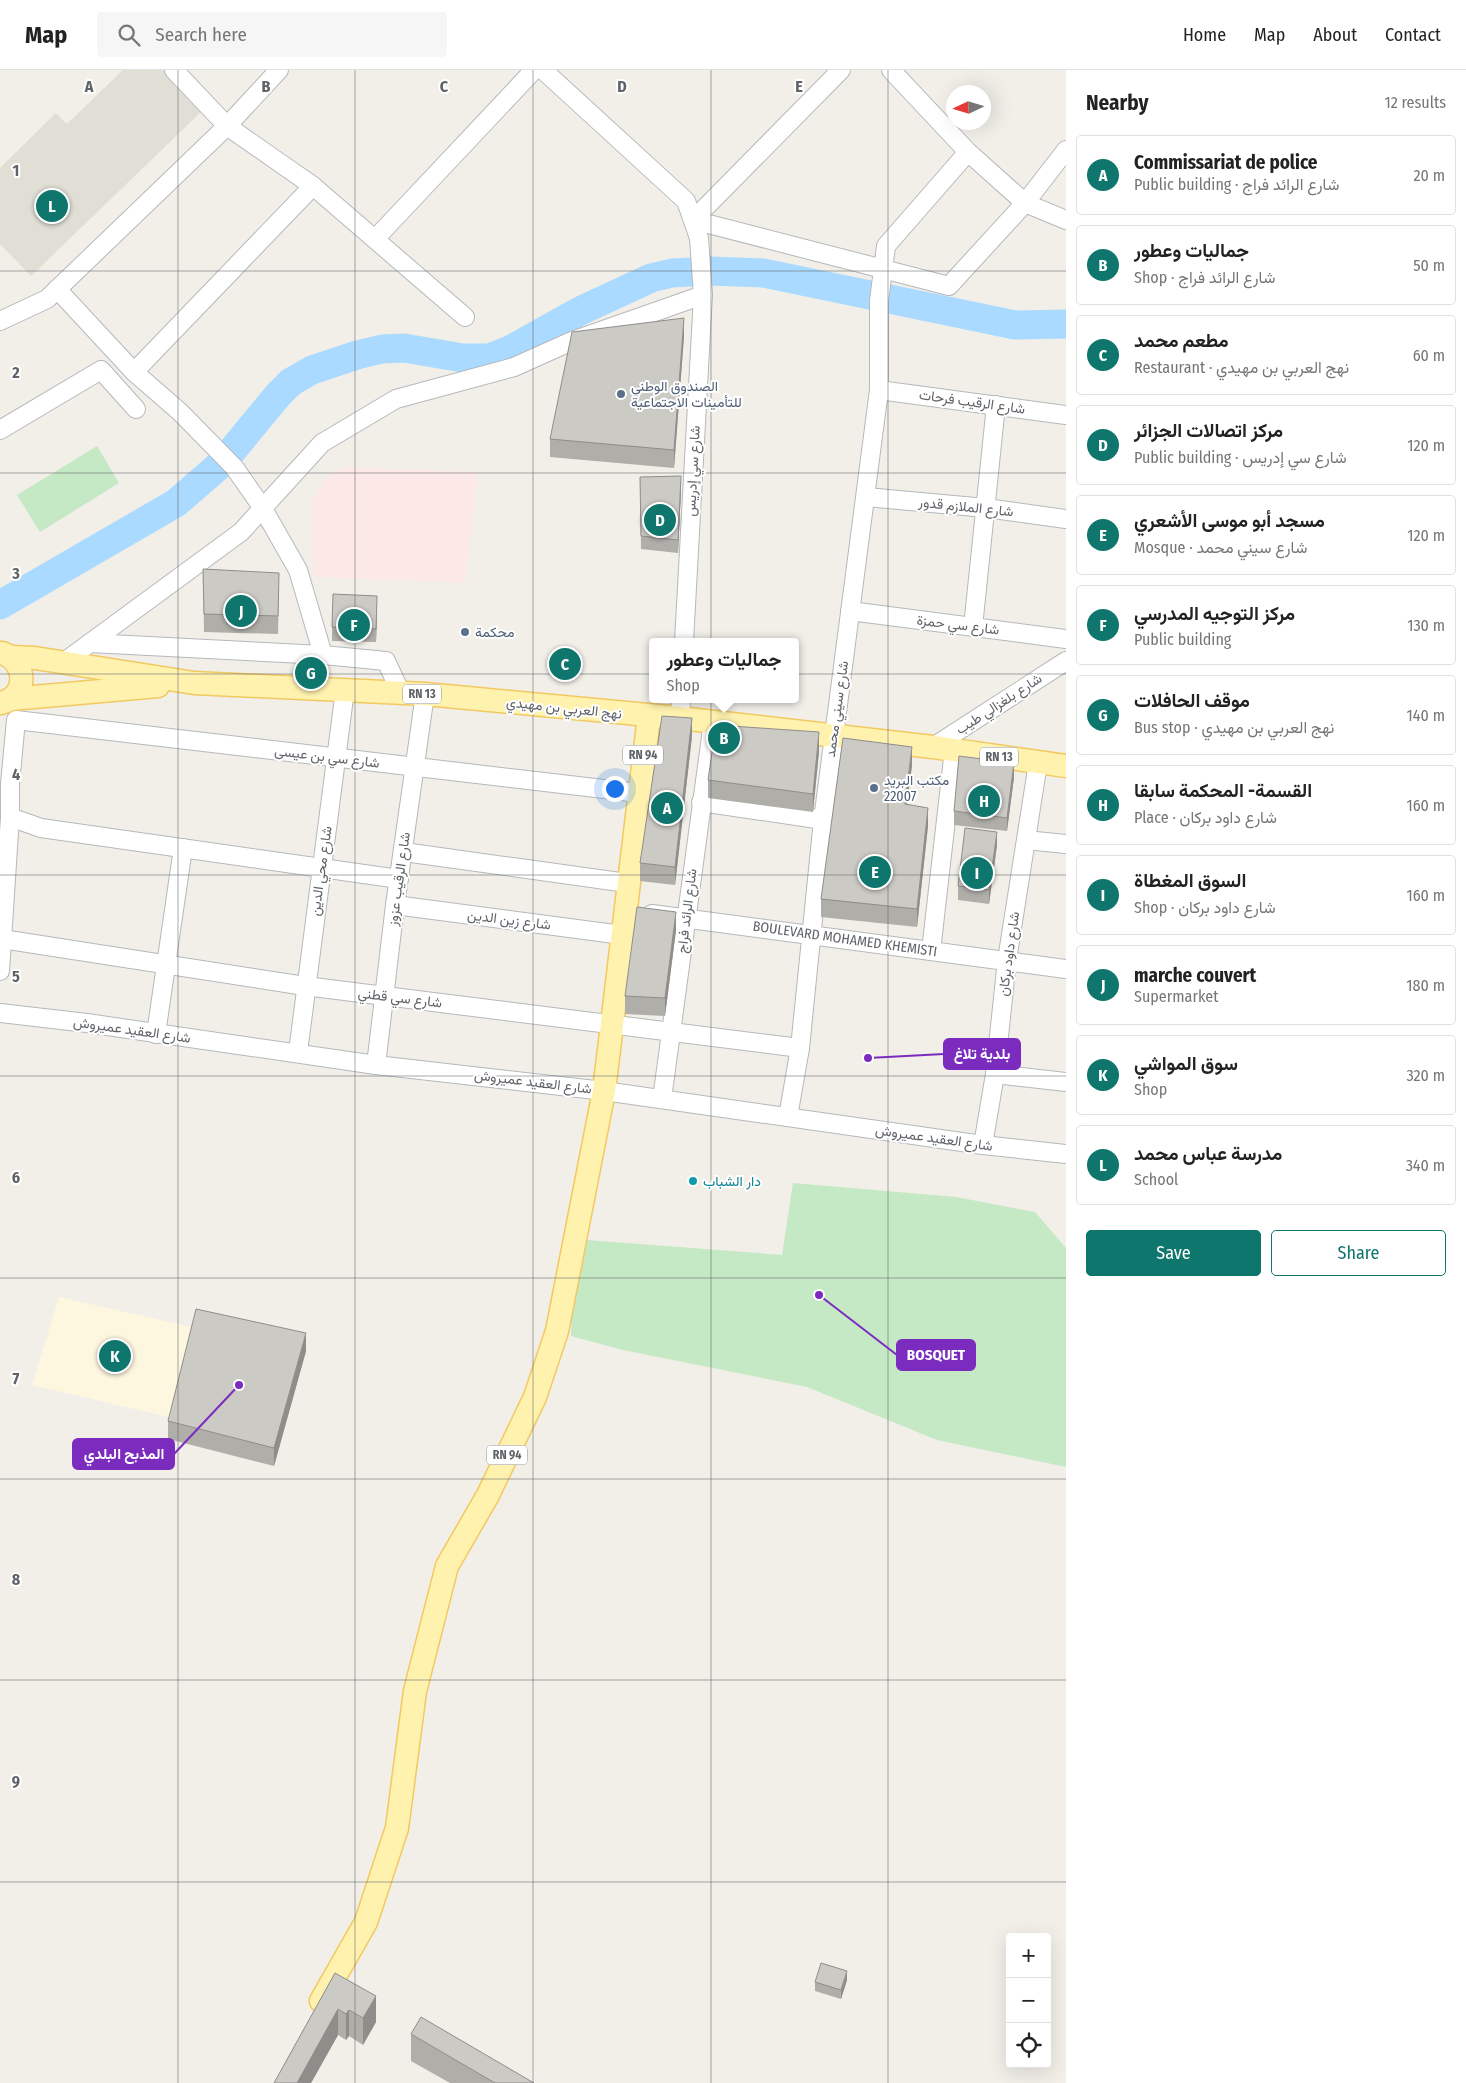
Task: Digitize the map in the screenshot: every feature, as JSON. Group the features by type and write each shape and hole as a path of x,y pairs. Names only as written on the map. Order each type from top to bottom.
{"main road":[{"name":"RN 13","path":"6,655 194,682"},
{"path":"6,655 18,664 22,673 18,692 9,707"},
{"name":"نهج العربي بن مهيدي","path":"194,682 425,694 649,716 681,709 713,722 943,749"},
{"name":"RN 13","path":"9,707 194,682"},
{"name":"RN 94","path":"313,2015 366,1922 397,1828 415,1691 447,1566 488,1495 535,1397 557,1331 604,1091 627,882 649,716"},
{"name":"RN 13","path":"943,749 1066,766"}],"street":[{"path":"174,70 227,126 313,186 465,316"},
{"path":"0,321 47,299 227,126 279,70"},
{"path":"374,239 534,70"},
{"name":"شارع سي إدريس","path":"543,70 686,201 699,238 702,295 684,638"},
{"path":"693,220 841,70"},
{"path":"891,70 968,152 1025,203 1066,220"},
{"path":"693,220 883,267 949,286 1025,203 1066,150"},
{"name":"شارع سيني محمد","path":"788,1117 800,1048 809,936 833,737 879,390 879,301 886,246 968,152"},
{"path":"134,372 313,186"},
{"path":"57,289 134,372 180,412 234,466 262,507 298,570 323,655"},
{"path":"64,662 241,532 322,443 396,399 514,367 572,341 702,295"},
{"path":"0,430 101,370 136,409"},
{"name":"شارع الرقيب فرحات","path":"879,390 1066,415"},
{"path":"973,627 996,406"},
{"name":"شارع الملازم قدور","path":"866,497 986,508 1066,519"},
{"name":"شارع سي حمزة","path":"850,611 1066,639"},
{"path":"90,643 323,655 386,661 401,693"},
{"name":"شارع بلغزالي طيب","path":"943,749 1066,661"},
{"name":"شارع محي الدين","path":"298,1052 305,986 345,690"},
{"name":"شارع الرقيب عزوز","path":"376,1065 395,905 425,694"},
{"path":"0,971 10,817 9,707"},
{"name":"شارع سي بن عيسى","path":"9,707 337,758 638,793"},
{"name":"شارع الرائد فراج","path":"662,1099 713,722"},
{"path":"931,951 943,749"},
{"name":"شارع داود بركان","path":"983,1145 994,1074 1007,960 1038,763"},
{"path":"701,802 823,820"},
{"path":"10,817 41,828 399,879"},
{"path":"1026,840 1066,844"},
{"path":"156,1034 183,848"},
{"path":"404,852 627,882"},
{"name":"شارع زين الدين","path":"395,905 622,935"},
{"name":"BOULEVARD MOHAMED KHEMISTI","path":"624,911 686,917 809,936 1066,969"},
{"name":"شارع سي قطني","path":"2,939 305,986 800,1048"},
{"name":"شارع العقيد عميروش","path":"0,1013 298,1052 376,1065 604,1091 983,1145 1066,1154"},
{"path":"994,1074 1066,1082"}],"shaded area":[{"path":"123,70 164,70 203,110 31,276 0,244 0,168 56,113 67,124"},
{"path":"343,467 478,472 465,583 314,577 311,501 326,478"},
{"path":"59,1297 196,1328 173,1418 32,1385"}],"green space":[{"path":"97,446 119,483 40,532 17,495"},
{"path":"793,1183 956,1197 1035,1212 1066,1248 1066,1467 937,1440 807,1387 623,1350 571,1336 574,1239 782,1255"}],"building":[{"name":"الصندوق الوطني للتأمينات الاجتماعية","path":"684,318 674,450 550,439 572,332"},
{"path":"681,476 678,540 641,536 640,477"},
{"path":"203,569 279,573 278,616 204,614"},
{"path":"333,594 377,596 376,629 332,627"},
{"path":"662,716 692,718 675,867 640,863"},
{"path":"716,725 819,732 813,794 708,780"},
{"path":"843,738 912,747 905,804 928,808 917,909 821,899"},
{"path":"959,756 1014,763 1007,818 954,811"},
{"path":"965,828 997,832 989,890 958,886"},
{"path":"637,907 676,912 665,998 625,996"},
{"path":"196,1309 306,1333 274,1448 168,1421"},
{"path":"821,1963 847,1971 841,1990 815,1982"},
{"path":"335,1973 376,1996 363,2018 349,2010 346,2014 338,2009 297,2083 274,2083"},
{"path":"421,2017 534,2083 495,2083 411,2034"}],"waterway":[{"path":"0,605 176,503 221,464 291,382 312,370 357,355 382,349 404,348 463,358 489,358 510,350 580,311 651,278 672,273 711,271 763,273 1015,325 1066,324"}],"place":[{"name":"مدرسة عباس محمد","path":"52,206"},
{"name":"الصندوق الوطني للتأمينات الاجتماعية","path":"621,394"},
{"name":"مركز اتصالات الجزائر","path":"660,520"},
{"name":"marche couvert","path":"241,611"},
{"name":"مركز التوجيه المدرسي","path":"354,625"},
{"name":"محكمة","path":"465,632"},
{"name":"مطعم محمد","path":"565,664"},
{"name":"موقف الحافلات","path":"311,673"},
{"name":"جماليات وعطور","path":"724,738"},
{"name":"مكتب البريد 22007","path":"874,788"},
{"name":"القسمة- المحكمة سابقا","path":"984,801"},
{"name":"Commissariat de police","path":"667,808"},
{"name":"مسجد أبو موسى الأشعري","path":"875,872"},
{"name":"السوق المغطاة","path":"977,873"},
{"name":"بلدية تلاغ","path":"868,1058"},
{"name":"دار الشباب","path":"693,1181"},
{"name":"BOSQUET","path":"819,1295"},
{"name":"سوق المواشي","path":"115,1356"},
{"name":"المذبح البلدي","path":"239,1385"}]}
